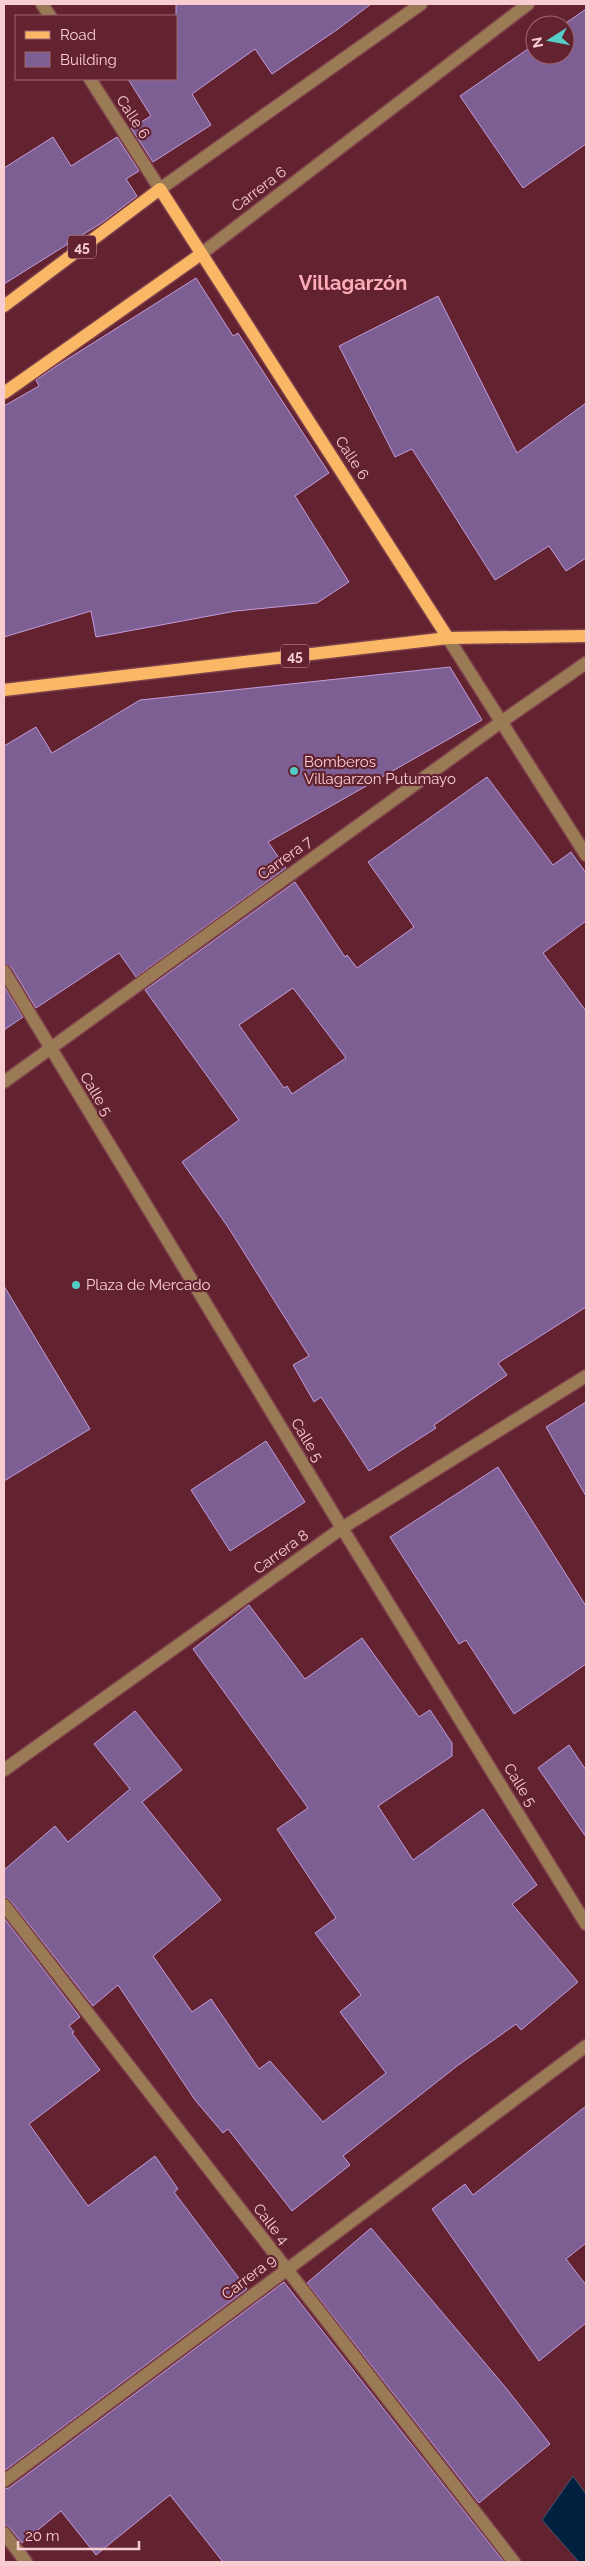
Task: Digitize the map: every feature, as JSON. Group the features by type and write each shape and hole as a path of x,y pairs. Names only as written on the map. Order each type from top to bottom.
{"main road":[{"name":"Calle 6","path":"160,189 448,638"},
{"name":"45","path":"4,306 160,189"},
{"name":"Carrera 6","path":"4,393 201,254"},
{"name":"45","path":"4,690 448,638 586,636"}],"street":[{"path":"42,4 49,15"},
{"path":"160,189 421,4"},
{"name":"Carrera 6","path":"201,254 528,4"},
{"name":"Calle 6","path":"91,80 160,189"},
{"name":"Calle 6","path":"448,638 586,855"},
{"name":"Carrera 7","path":"4,1082 501,722 586,663"},
{"name":"Calle 5","path":"4,971 49,1049 586,1924"},
{"name":"Carrera 8","path":"4,1770 342,1528 586,1376"},
{"name":"Calle 4","path":"4,1905 514,2562"},
{"name":"Carrera 9","path":"4,2481 586,2046"},
{"path":"4,2533 26,2562"}],"water":[{"path":"573,2476 586,2494 586,2562 579,2562 542,2520"}],"building":[{"path":"176,4 371,4 272,74 255,49 192,94 211,125 153,162 131,128 151,116 129,80 178,80 178,15 176,15"},
{"path":"586,9 586,144 523,188 460,96 525,51 525,65 575,65 575,17"},
{"path":"53,137 71,166 117,137 139,171 126,179 137,196 103,222 4,284 4,168"},
{"path":"196,278 233,336 238,333 329,473 295,496 349,582 317,603 236,611 96,637 91,611 4,637 4,406 39,386 36,380 55,367"},
{"path":"438,296 517,453 586,403 586,558 566,571 549,546 495,580 412,449 395,457 339,346"},
{"path":"450,667 482,720 268,842 286,868 136,977 119,953 36,1008 11,967 4,963 4,746 36,727 52,753 140,700"},
{"path":"487,777 553,865 571,852 586,873 586,921 543,953 586,1011 586,1307 498,1363 507,1375 434,1425 436,1428 369,1471 321,1397 314,1402 293,1365 309,1356 228,1227 182,1162 239,1120 145,990 295,882 345,957 347,955 357,968 414,927 368,862","holes":["293,988 346,1058 292,1094 287,1086 284,1088 239,1025"]},
{"path":"4,986 23,1017 4,1030"},
{"path":"4,1286 90,1429 4,1481"},
{"path":"586,1402 586,1496 546,1427"},
{"path":"266,1441 305,1502 230,1551 191,1490"},
{"path":"498,1467 586,1606 586,1664 514,1714 466,1640 459,1644 390,1537"},
{"path":"249,1605 305,1679 362,1638 419,1717 430,1710 452,1743 452,1756 378,1806 413,1860 483,1809 537,1885 512,1904 578,1982 521,2030 516,2024 457,2066 343,2156 350,2165 292,2211 228,2129 223,2133 195,2100 118,1985 93,2006 10,1900 4,1897 4,1870 55,1826 68,1842 130,1789 94,1744 135,1711 182,1770 142,1802 221,1900 153,1956 192,2012 211,1999 259,2069 270,2061 323,2122 386,2073 340,2012 361,1995 315,1933 336,1918 277,1829 308,1808 193,1649"},
{"path":"569,1745 586,1770 586,1837 538,1768"},
{"path":"4,1918 80,2017 69,2026 74,2032 72,2033 100,2070 29,2124 88,2206 155,2156 178,2189 174,2192 247,2289 4,2471"},
{"path":"586,2106 586,2243 566,2259 586,2285 586,2323 539,2361 432,2209 465,2184 473,2195"},
{"path":"371,2228 506,2388 550,2444 479,2503 307,2283"},
{"path":"284,2282 504,2562 223,2562 170,2495 96,2555 61,2511 22,2543 10,2528 4,2525 4,2489 9,2488"}],"place":[{"name":"Bomberos Villagarzon Putumayo","path":"294,771"},
{"name":"Plaza de Mercado","path":"76,1285"}],"district":[{"name":"Villagarzón","path":"353,283"}]}
